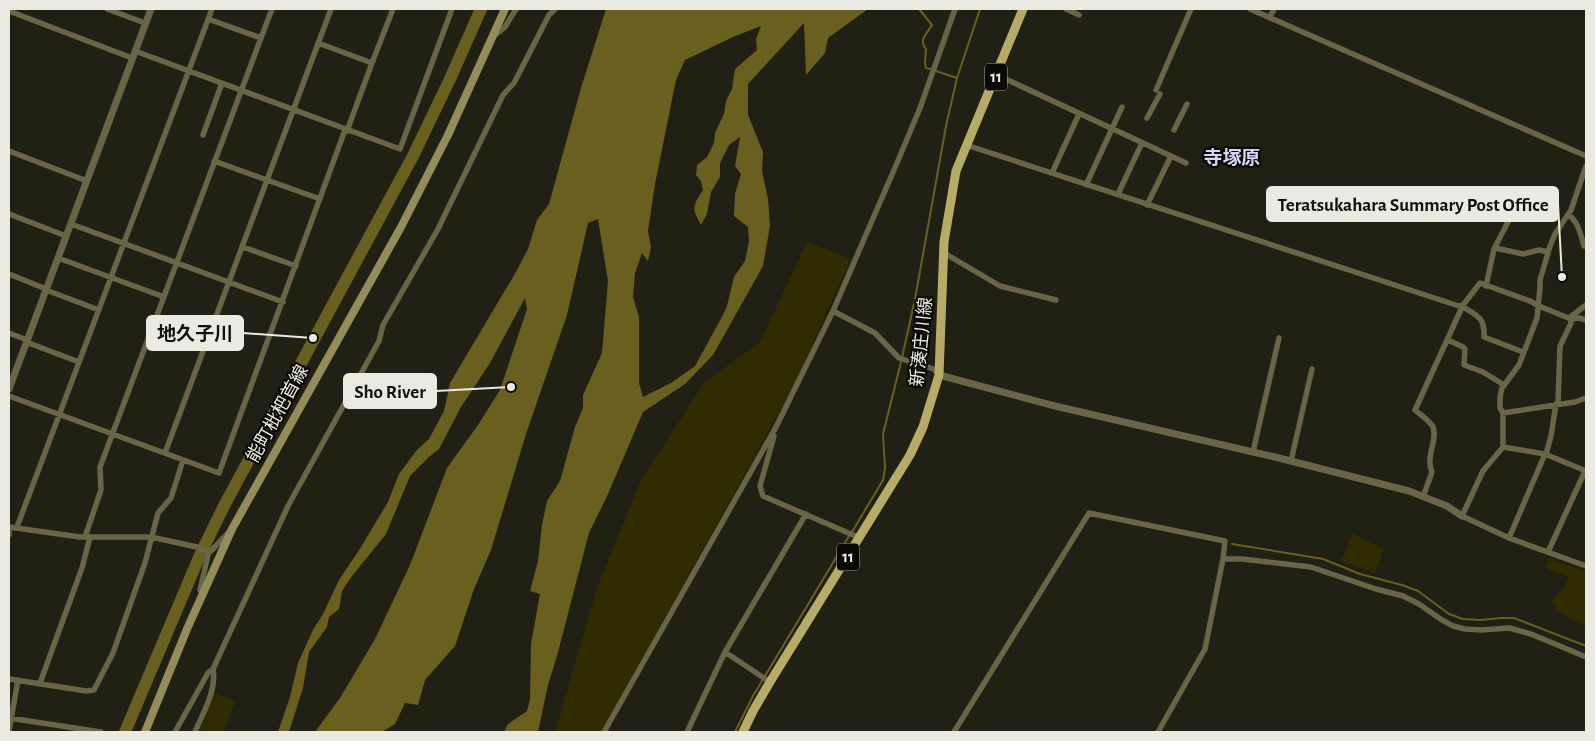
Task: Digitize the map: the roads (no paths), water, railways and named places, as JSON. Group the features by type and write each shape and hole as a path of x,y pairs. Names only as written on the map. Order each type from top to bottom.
{"main road":[{"name":"能町枇杷首線","path":"145,732 232,529 401,227 448,135 505,9"},
{"name":"新湊庄川線","path":"743,732 770,682 910,455 928,411 938,375 944,242 956,171 1023,9"}],"street":[{"path":"107,9 145,23"},
{"path":"9,389 151,9"},
{"path":"17,527 212,9"},
{"path":"40,684 82,568 87,537 101,490 100,468 272,9"},
{"path":"165,453 331,9"},
{"path":"9,396 219,472 393,9"},
{"path":"13,11 222,83 400,149 452,9"},
{"path":"493,36 505,27 516,9"},
{"path":"175,732 208,673 213,668 288,506 379,341 382,326 438,229 503,95 514,84 549,14 555,9"},
{"path":"604,732 776,427 833,310 920,108 955,9"},
{"path":"1066,9 1079,15"},
{"path":"1148,118 1191,9"},
{"path":"1250,9 1586,156"},
{"path":"1270,17 1274,9"},
{"path":"208,19 261,38"},
{"path":"318,43 372,63"},
{"path":"997,75 1186,163"},
{"path":"203,135 222,83"},
{"path":"1174,130 1187,104"},
{"path":"1086,185 1122,107"},
{"path":"1052,173 1079,114"},
{"path":"1118,194 1142,143"},
{"path":"966,145 1463,306 1480,318 1484,327 1484,337 1523,352"},
{"path":"9,151 87,181"},
{"path":"1148,205 1171,156"},
{"path":"214,161 320,199"},
{"path":"1462,516 1483,471 1503,447 1504,413 1500,408 1500,397 1504,385 1518,365 1537,318 1540,280 1548,252 1555,234 1571,210 1586,166"},
{"path":"1460,200 1510,218 1496,248 1486,286"},
{"path":"9,214 66,236"},
{"path":"1568,215 1573,217 1582,235 1584,246 1586,246"},
{"path":"71,224 283,302"},
{"path":"242,247 296,266"},
{"path":"1496,248 1523,254 1539,250 1548,252"},
{"path":"944,253 1000,286 1056,300"},
{"path":"58,258 164,297"},
{"path":"9,274 99,310"},
{"path":"1423,497 1432,472 1430,460 1434,431 1432,425 1415,410 1463,306 1480,283 1570,318 1586,320"},
{"path":"1570,318 1586,305"},
{"path":"833,310 876,333 902,359 934,369 938,375 1065,408 1409,491 1447,506 1462,516 1509,538 1586,566"},
{"path":"1509,538 1551,436 1557,404 1560,346 1571,323 1570,318"},
{"path":"9,333 79,362"},
{"path":"1253,452 1279,338"},
{"path":"1448,340 1463,347 1465,350 1464,365 1483,372 1504,385"},
{"path":"1291,461 1312,369"},
{"path":"1504,413 1575,402 1586,398"},
{"path":"776,427 760,486 763,496 860,538"},
{"path":"1503,447 1545,454 1586,471 1548,552"},
{"path":"9,679 86,691 94,690 113,653 144,563 158,513 171,498 184,460"},
{"path":"954,732 1089,513 1225,542 1205,649 1158,732"},
{"path":"688,732 725,652 806,514"},
{"path":"9,535 9,527 17,527 87,537 151,537 209,551"},
{"path":"203,594 200,590 209,551 232,529"},
{"path":"1223,559 1242,559 1311,567 1403,596 1453,626 1481,630 1510,628 1531,634 1586,657"},
{"path":"725,652 770,682"},
{"path":"195,732 215,679 213,668"},
{"path":"9,731 18,680"},
{"path":"10,718 101,732"}],"waterway":[{"path":"125,732 200,555 225,504 413,156 481,9"},
{"path":"919,9 932,25 923,40 926,49 926,68 931,69"},
{"path":"852,532 883,480 885,468 883,434 915,299 946,126 957,78 980,9"},
{"path":"936,71 957,78"},
{"path":"735,732 753,696 849,536"},
{"path":"1232,544 1323,559 1360,574 1418,591 1449,614 1463,619 1514,618 1586,646"}],"place":[{"name":"Teratsukahara Summary Post Office","path":"1562,277"},
{"name":"地久子川","path":"313,338"},
{"name":"Sho River","path":"511,387"}],"district":[{"name":"寺塚原","path":"1232,158"}]}
